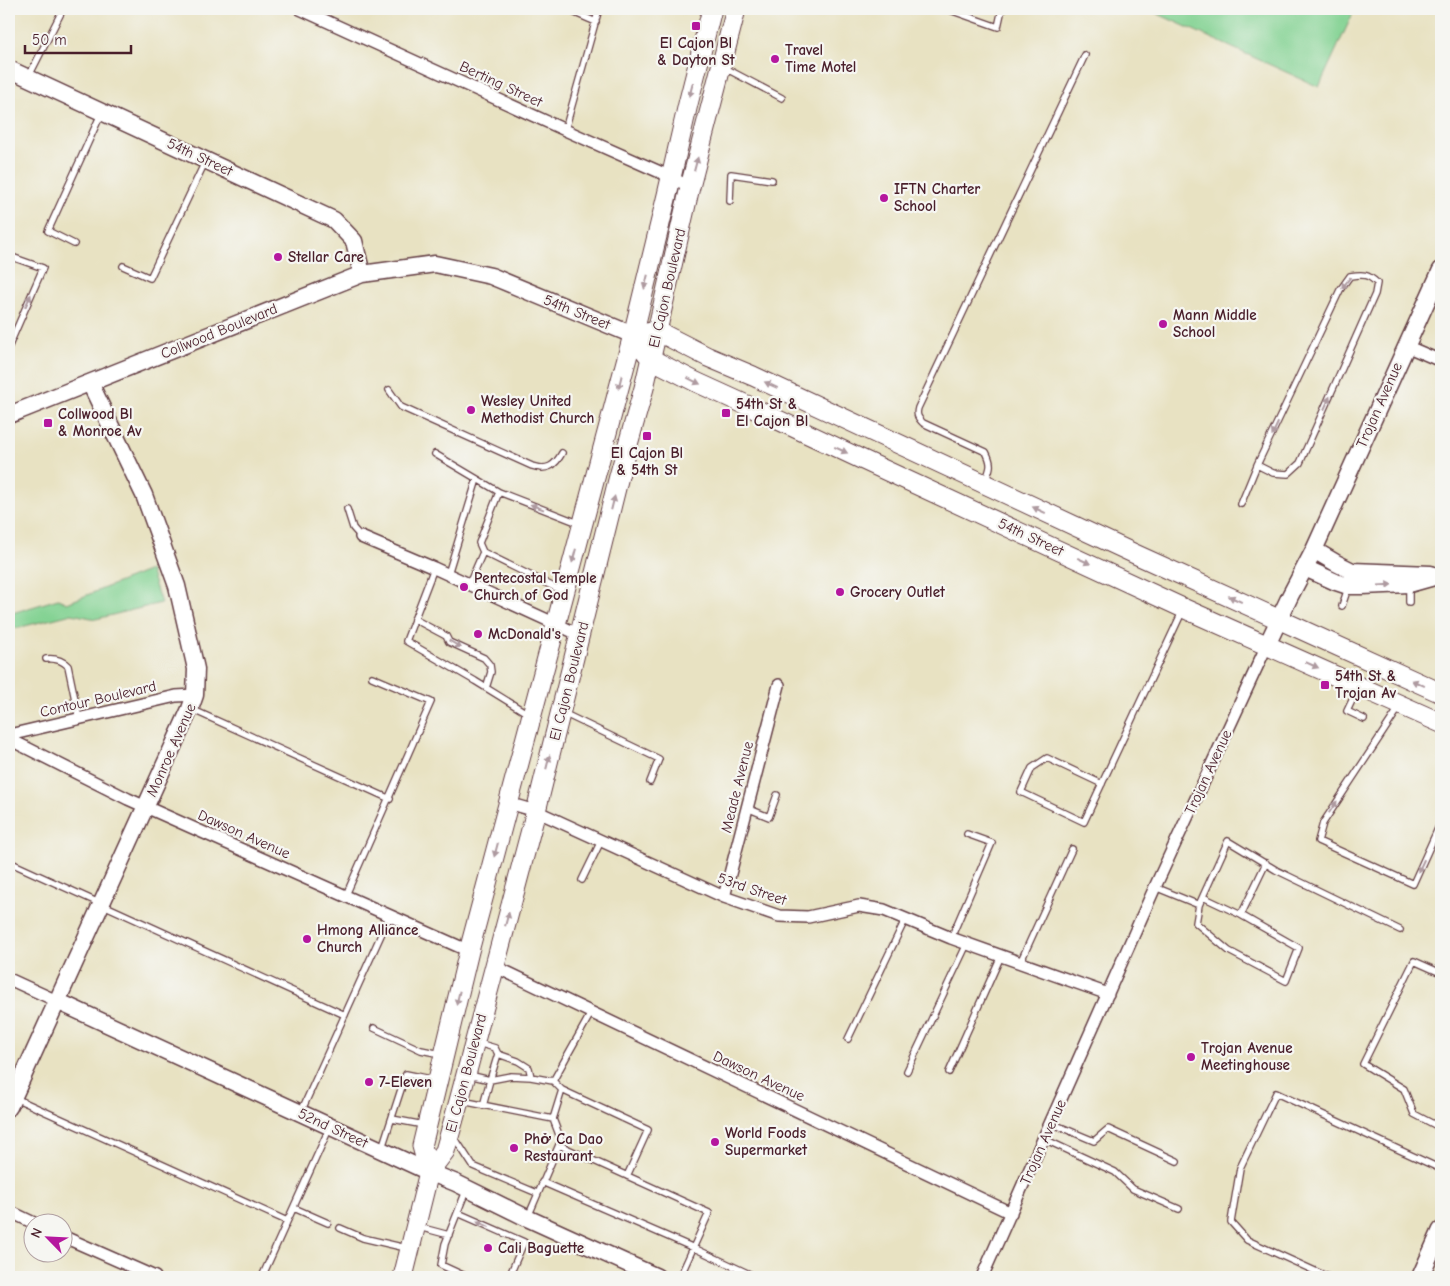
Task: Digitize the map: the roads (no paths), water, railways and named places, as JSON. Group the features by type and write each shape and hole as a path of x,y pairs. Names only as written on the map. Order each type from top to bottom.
{"main road":[{"name":"El Cajon Boulevard","path":"429,1172 422,1146 469,951 633,335 712,9"},
{"name":"El Cajon Boulevard","path":"404,1277 429,1172 445,1151 536,811 651,358 690,187 736,9"},
{"name":"54th Street","path":"657,331 708,357 1441,693"},
{"path":"633,335 657,331"},
{"name":"54th Street","path":"633,335 651,358 696,382 1183,608 1441,724"}],"street":[{"name":"Berting Street","path":"300,9 690,187"},
{"name":"54th Street","path":"9,69 334,220 354,241 362,274"},
{"name":"54th Street","path":"435,264 491,276 633,335"},
{"name":"Collwood Boulevard","path":"9,415 362,274 435,264"},
{"name":"Trojan Avenue","path":"982,1277 1155,887 1279,619 1314,550 1441,270"},
{"path":"1406,346 1441,361"},
{"name":"Monroe Avenue","path":"10,1100 102,904 193,702 196,669 177,586 144,495 90,383"},
{"path":"361,538 448,574 580,635"},
{"path":"1314,550 1352,570 1441,575"},
{"path":"1305,568 1348,586 1409,584 1441,575"},
{"name":"Meade Avenue","path":"724,897 778,685"},
{"name":"Contour Boulevard","path":"9,735 176,696 193,702"},
{"name":"Dawson Avenue","path":"9,739 146,807 469,951"},
{"name":"53rd Street","path":"508,803 536,811 724,897 779,916 808,918 859,906 884,910 951,938 1108,994"},
{"name":"Dawson Avenue","path":"494,966 1011,1212"},
{"name":"52nd Street","path":"9,978 656,1277"},
{"path":"9,1211 22,1217"},
{"path":"1420,1277 1441,1230"},
{"path":"72,1240 155,1277"}],"lane":[{"path":"28,78 63,9"},
{"path":"566,9 596,22"},
{"path":"565,130 599,9"},
{"path":"948,9 998,27 1002,9"},
{"path":"984,484 991,466 986,452 924,423 919,419 917,414 918,408 1085,55"},
{"path":"722,66 782,98"},
{"path":"74,244 48,231 102,112"},
{"path":"123,266 150,278 206,160"},
{"path":"730,201 731,174 772,180"},
{"path":"9,256 43,268 9,346"},
{"path":"1240,504 1257,465 1340,290 1350,276 1360,274 1371,276 1377,283 1376,294 1300,463 1288,474 1273,473 1257,465"},
{"path":"389,390 400,407 532,466 541,469 548,467 556,463 562,453"},
{"path":"435,454 499,492 582,524"},
{"path":"448,574 477,479"},
{"path":"499,492 479,543 483,552 564,592"},
{"path":"347,509 353,528 361,538"},
{"path":"469,584 483,552"},
{"path":"434,568 406,641 531,716"},
{"path":"1409,584 1409,602"},
{"path":"1342,606 1348,586"},
{"path":"1102,784 1047,758 1032,768 1021,792 1084,822 1102,784 1183,608"},
{"path":"414,619 446,636 449,642 484,658 490,665 491,672 486,688"},
{"path":"46,660 58,660 68,666 79,719"},
{"path":"346,896 431,702 372,677"},
{"path":"1359,686 1347,710 1364,719"},
{"path":"193,702 390,799"},
{"path":"1401,706 1323,823 1318,841 1413,884 1441,822"},
{"path":"561,712 659,759 650,782"},
{"path":"747,808 769,817 777,796"},
{"path":"951,938 992,843 967,834"},
{"path":"582,880 601,840"},
{"path":"1203,897 1241,915 1298,948 1286,980 1229,952 1196,923 1199,905 1228,841 1266,864 1400,930"},
{"path":"1020,963 1072,849"},
{"path":"9,862 345,1015"},
{"path":"1241,915 1266,864"},
{"path":"1155,887 1199,905"},
{"path":"300,1113 390,915"},
{"path":"848,1039 906,918"},
{"path":"907,1071 967,944"},
{"path":"949,1072 1001,956"},
{"path":"1441,974 1414,961 1363,1064 1404,1089 1414,1114 1441,1128"},
{"path":"553,1081 591,1013"},
{"path":"374,1028 421,1050 444,1055"},
{"path":"474,1042 495,1048 498,1054 529,1068 531,1077"},
{"path":"483,1106 498,1054"},
{"path":"382,1150 406,1074 438,1081"},
{"path":"466,1074 490,1080 511,1076 553,1081 562,1090 648,1130 627,1176"},
{"path":"527,1218 561,1140 553,1119 562,1090"},
{"path":"1328,1277 1247,1240 1231,1222 1240,1168 1276,1093 1441,1169"},
{"path":"10,1100 288,1221"},
{"path":"459,1101 553,1119"},
{"path":"392,1119 427,1126"},
{"path":"1051,1123 1094,1141 1108,1129 1177,1161"},
{"path":"262,1277 330,1127"},
{"path":"448,1139 458,1143 473,1166 538,1193"},
{"path":"1044,1139 1115,1172 1133,1189 1179,1209"},
{"path":"559,1145 710,1213 680,1277"},
{"path":"542,1182 756,1277"},
{"path":"467,1189 445,1244 441,1265 467,1277"},
{"path":"294,1208 328,1223"},
{"path":"458,1212 524,1242 509,1277"},
{"path":"416,1226 449,1235"},
{"path":"340,1228 362,1238 411,1249"}],"place":[{"name":"El Cajon Bl & Dayton St","path":"696,26"},
{"name":"Travel Time Motel","path":"775,59"},
{"name":"IFTN Charter School","path":"884,198"},
{"name":"Stellar Care","path":"278,257"},
{"name":"Mann Middle School","path":"1163,324"},
{"name":"Wesley United Methodist Church","path":"471,410"},
{"name":"54th St & El Cajon Bl","path":"726,413"},
{"name":"Collwood Bl & Monroe Av","path":"48,423"},
{"name":"El Cajon Bl & 54th St","path":"647,436"},
{"name":"Pentecostal Temple Church of God","path":"464,587"},
{"name":"Grocery Outlet","path":"840,592"},
{"name":"McDonald's","path":"478,634"},
{"name":"54th St & Trojan Av","path":"1325,685"},
{"name":"Hmong Alliance Church","path":"307,939"},
{"name":"Trojan Avenue Meetinghouse","path":"1191,1057"},
{"name":"7-Eleven","path":"369,1082"},
{"name":"World Foods Supermarket","path":"715,1142"},
{"name":"Phở Ca Dao Restaurant","path":"514,1148"},
{"name":"Cali Baguette","path":"488,1248"}]}
